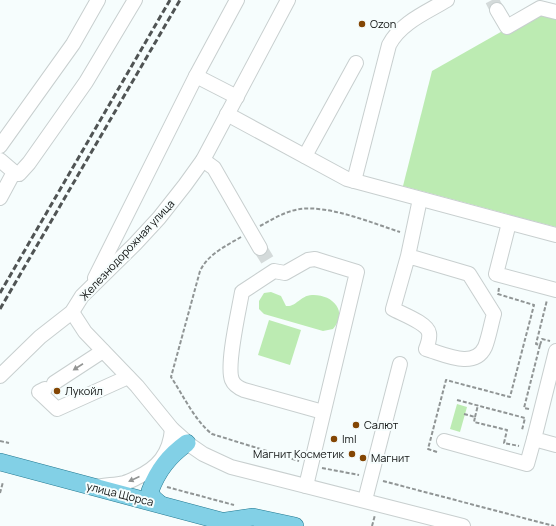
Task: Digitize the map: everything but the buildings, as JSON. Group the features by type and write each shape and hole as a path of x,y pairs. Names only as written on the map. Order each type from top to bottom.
{"main road":[{"path":"160,504 153,498 150,491 155,479 163,465 170,457 187,443"},
{"name":"улица Щорса","path":"2,462 160,504 213,522 240,526"},
{"path":"213,522 253,517 295,526"}],"street":[{"path":"0,146 74,44 98,0"},
{"path":"0,160 14,172 19,174 30,163 86,82 135,0"},
{"path":"92,285 196,76 237,0"},
{"name":"Железнодорожная улица","path":"0,376 40,337 72,312 82,296 92,285 135,244 159,218 203,160 288,0"},
{"path":"354,181 393,38 403,27 447,0"},
{"path":"497,10 507,27 540,8 556,12"},
{"path":"305,156 356,63"},
{"path":"196,76 237,97"},
{"path":"227,114 347,179 556,236"},
{"path":"203,160 214,168 260,248"},
{"path":"0,198 14,172"},
{"path":"408,256 469,274 494,314 486,345 482,352 476,356 463,360 426,349 429,333 427,328 393,309 408,256 406,235 420,199"},
{"path":"509,223 496,274 554,295"},
{"path":"406,235 430,262"},
{"path":"306,486 357,272 316,259 308,260 285,273 271,266 242,292 234,336 230,373 232,381 244,390 323,412"},
{"path":"72,312 85,332 137,386 172,429 187,443 204,454 231,466 463,526"},
{"path":"444,447 527,464 525,437 555,347"},
{"path":"102,351 40,392 57,409 128,377"},
{"path":"365,500 400,364"},
{"path":"93,487 126,483 143,475 158,465 167,451 172,439 172,429"},
{"path":"525,437 556,445"}],"path":[{"path":"406,235 333,211 312,208 288,212 250,231 212,255 203,264 200,270 171,377 200,422 212,434 311,466 371,478 554,526"},
{"path":"444,447 428,449 446,380 510,396 534,305 498,294 502,276"},
{"path":"540,345 536,344 547,298 554,295"},
{"path":"533,410 524,408 542,339 555,347"},
{"path":"457,400 531,419"},
{"path":"478,405 474,422 507,430 504,443 518,446 525,437 525,418"},
{"path":"464,414 475,417"},
{"path":"0,441 8,443"},
{"path":"0,493 3,482"},
{"path":"372,526 374,519"}],"green space":[{"path":"541,9 556,14 556,227 403,186 432,71"},
{"path":"271,292 281,296 286,306 293,305 304,297 312,295 326,297 336,305 339,310 338,322 333,329 323,331 264,314 259,309 259,301 264,293"},
{"path":"269,320 301,330 290,365 258,355"},
{"path":"457,404 467,407 460,432 450,429"}],"tunnel":[{"path":"492,0 497,10"},
{"path":"260,248 268,261"}],"railway":[{"path":"0,293 170,0"},
{"path":"0,309 180,0"}],"place":[{"name":"Ozon","path":"362,24"},
{"name":"Лукойл","path":"57,391"},
{"name":"Салют","path":"356,425"},
{"name":"Iml","path":"334,439"},
{"name":"Магнит Косметик","path":"352,454"},
{"name":"Магнит","path":"363,458"}]}
